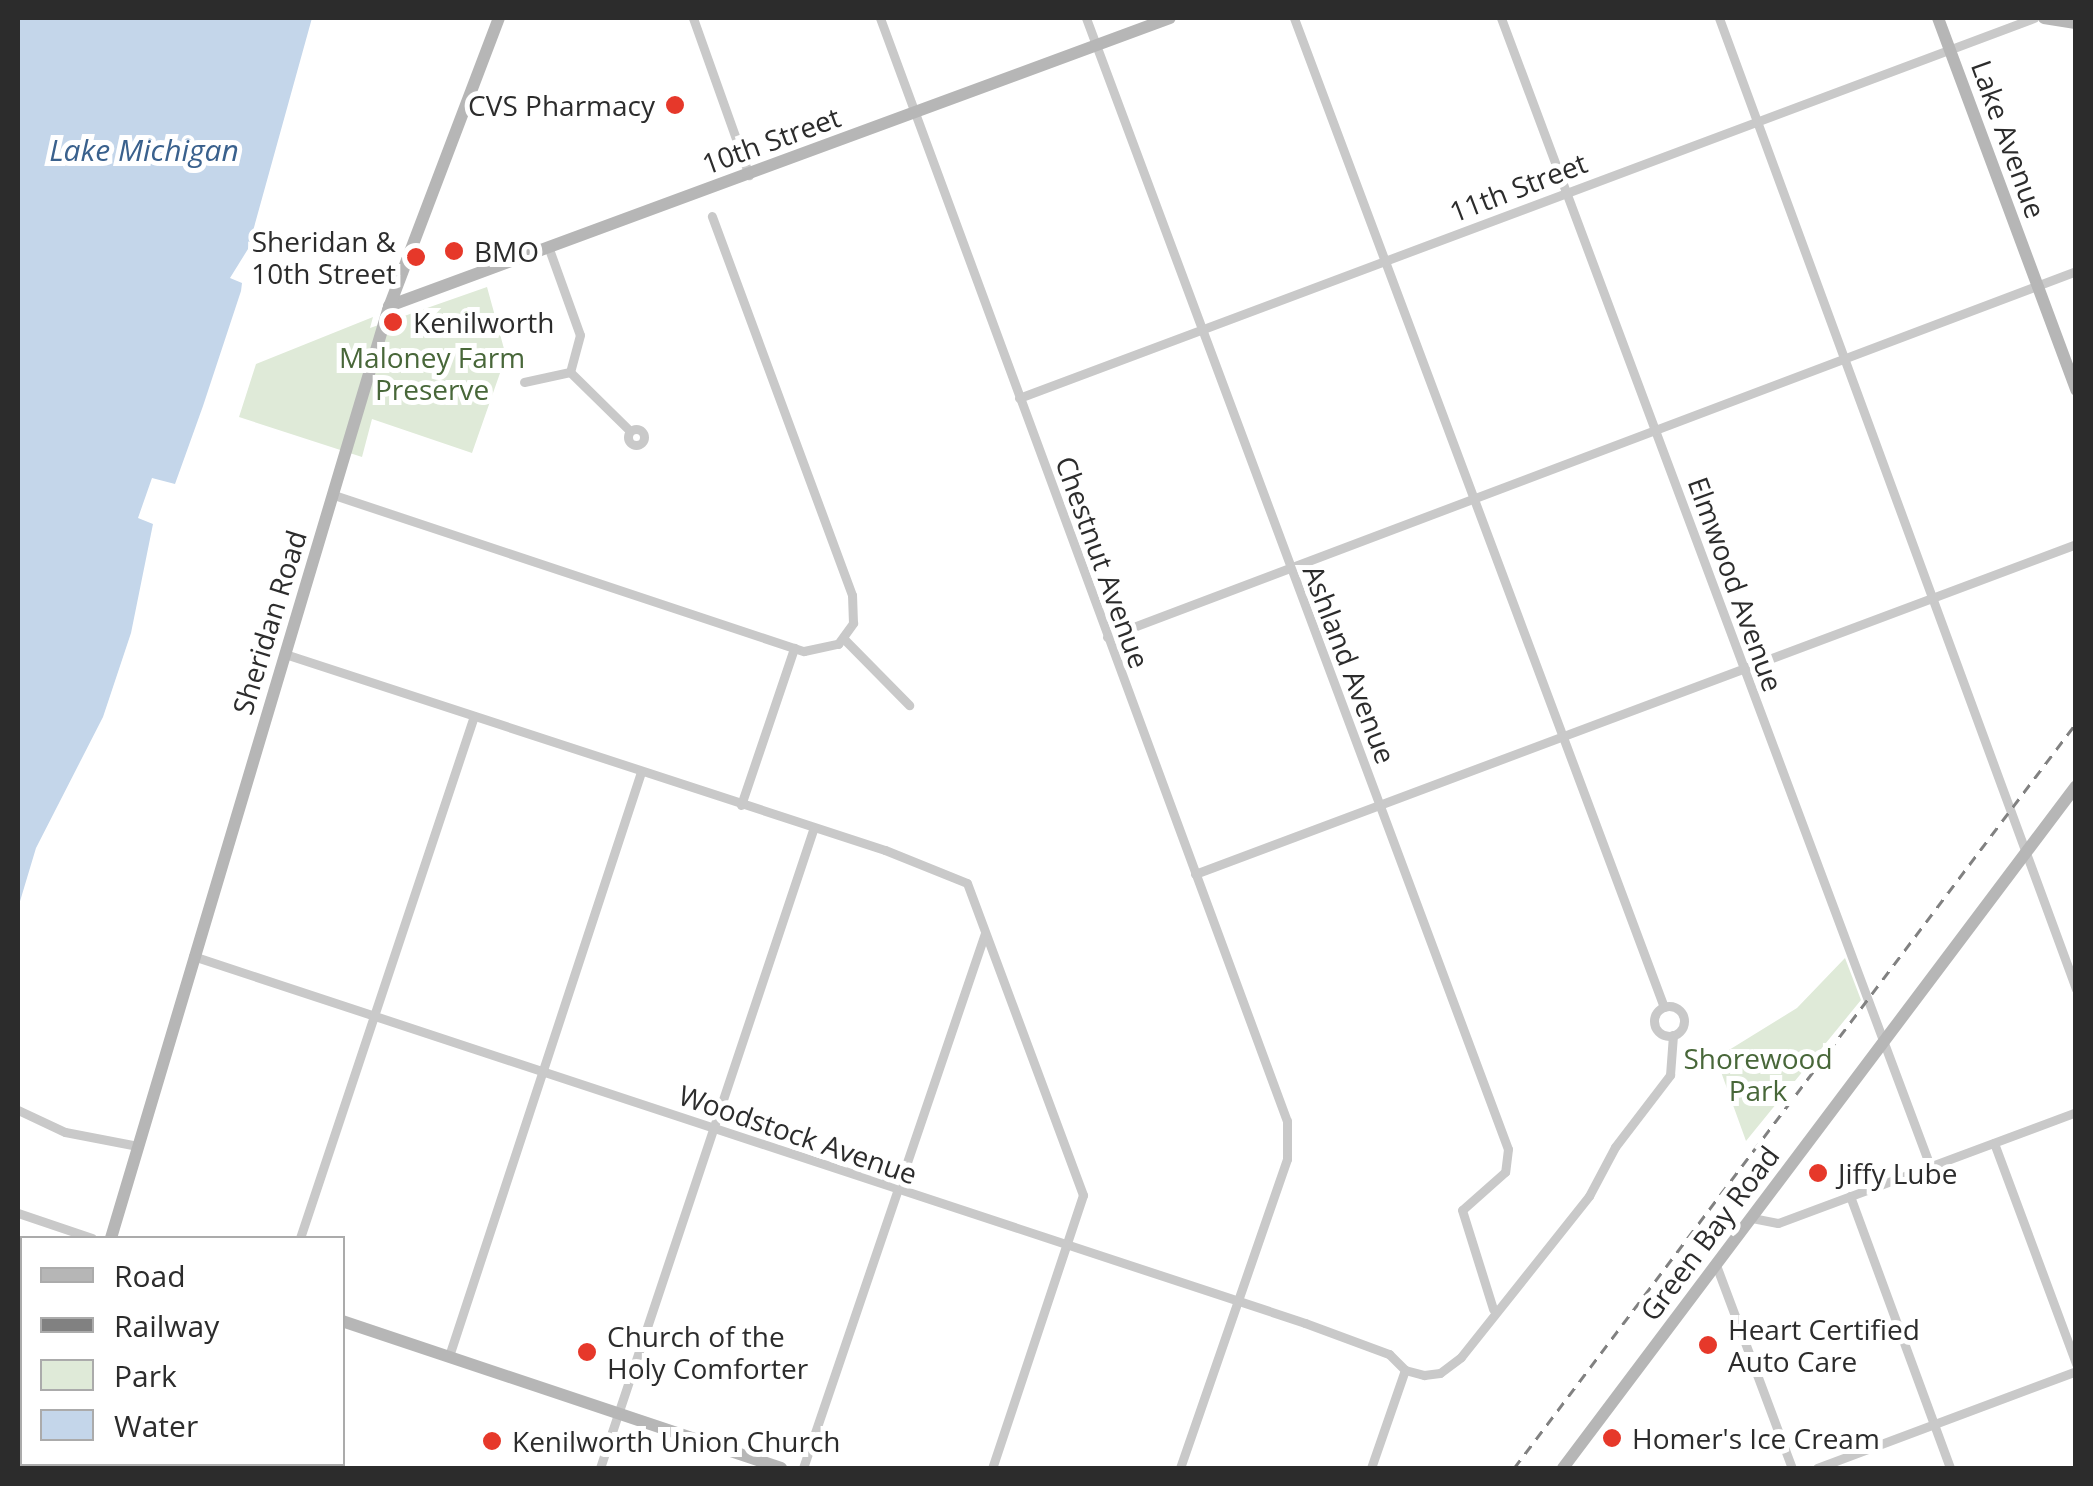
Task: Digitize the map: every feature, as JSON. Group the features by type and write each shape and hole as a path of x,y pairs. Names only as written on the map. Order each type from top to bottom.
{"street":[{"path":"692,18 749,175"},
{"name":"Chestnut Avenue","path":"880,18 1287,1121 1287,1159 1235,1304"},
{"name":"Ashland Avenue","path":"1086,18 1510,1159 1505,1172 1462,1210 1493,1309"},
{"name":"10th Street","path":"389,306 1170,18"},
{"path":"1294,18 1664,1007 1683,1016 1673,1035 1674,1066 1654,1100 1615,1147 1589,1196 1447,1369 1424,1375 1405,1370 1370,1468"},
{"name":"Elmwood Avenue","path":"1500,18 1930,1166"},
{"path":"1719,18 2076,989"},
{"name":"Lake Avenue","path":"1938,18 2076,390"},
{"name":"11th Street","path":"1019,398 2034,18"},
{"path":"2044,18 2076,23"},
{"name":"Sheridan Road","path":"113,1236 389,306 494,20"},
{"path":"334,495 794,648 821,650 844,640 854,616 852,595 712,216"},
{"path":"524,382 552,381 570,372 580,335 549,249"},
{"path":"1107,637 2076,271"},
{"path":"570,372 630,431"},
{"path":"1195,874 2076,544"},
{"path":"844,640 909,704"},
{"path":"741,806 794,648"},
{"path":"285,654 958,876 976,898 985,934 1083,1195 992,1468"},
{"path":"301,1236 474,716"},
{"path":"450,1356 641,772"},
{"name":"Green Bay Road","path":"1562,1468 2076,786"},
{"path":"600,1468 813,830"},
{"path":"803,1468 985,934"},
{"name":"Woodstock Avenue","path":"193,956 1389,1354 1405,1370"},
{"path":"1664,1007 1654,1023 1673,1035"},
{"path":"18,1110 66,1132 138,1146"},
{"path":"1752,1218 1778,1223 2076,1112"},
{"path":"1817,1468 2076,1368 1994,1143"},
{"path":"1850,1196 1950,1468"},
{"path":"18,1213 86,1236"},
{"path":"1716,1265 1792,1468"},
{"path":"1180,1468 1235,1304"},
{"path":"345,1322 781,1468"}],"green space":[{"name":"Maloney Farm Preserve","path":"487,287 506,356 472,453 372,419 362,457 239,417 256,364 373,317 370,328"},
{"name":"Shorewood Park","path":"1845,958 1861,1000 1746,1141 1716,1058 1797,1008"}],"water":[{"name":"Lake Michigan","path":"18,18 312,18 248,249 230,278 242,283 241,291 203,406 175,484 152,478 138,518 153,524 131,633 103,717 36,848 18,908"}],"railway":[{"path":"1514,1468 2076,723"}],"place":[{"name":"CVS Pharmacy","path":"675,105"},
{"name":"BMO","path":"454,251"},
{"name":"Sheridan & 10th Street","path":"416,257"},
{"name":"Kenilworth","path":"393,322"},
{"name":"Jiffy Lube","path":"1818,1173"},
{"name":"Heart Certified Auto Care","path":"1708,1345"},
{"name":"Church of the Holy Comforter","path":"587,1352"},
{"name":"Homer's Ice Cream","path":"1612,1438"},
{"name":"Kenilworth Union Church","path":"492,1441"}]}
